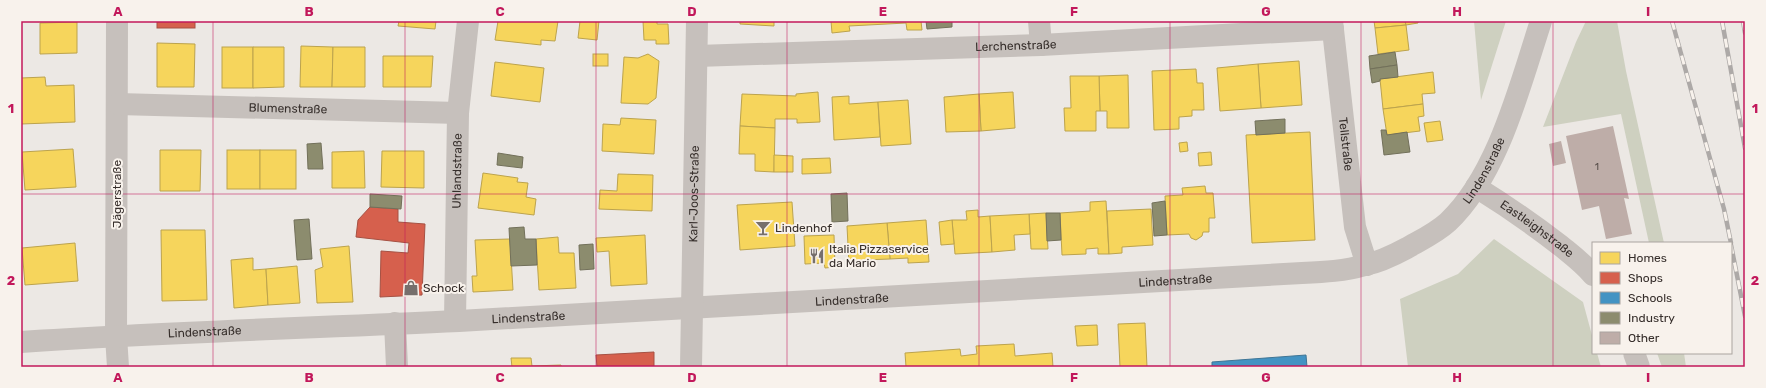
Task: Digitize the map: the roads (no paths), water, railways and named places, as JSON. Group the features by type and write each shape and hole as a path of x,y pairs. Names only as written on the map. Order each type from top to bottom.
{"street":[{"name":"Jägerstraße","path":"117,21 118,104 116,336 118,367"},
{"name":"Uhlandstraße","path":"455,321 458,113 468,21"},
{"name":"Karl-Joos-Straße","path":"690,367 695,220 697,21"},
{"path":"1039,21 1041,45"},
{"name":"Lindenstraße","path":"21,342 116,336 691,309 1302,273 1343,270 1367,265 1394,255 1428,237 1447,222 1464,205 1476,187 1509,119 1541,21"},
{"name":"Lerchenstraße","path":"697,56 1041,45 1333,25"},
{"name":"Tellstraße","path":"1333,25 1355,227 1367,265"},
{"name":"Blumenstraße","path":"118,104 458,113"},
{"name":"Eastleighstraße","path":"1476,187 1506,205 1553,240 1587,267 1592,274"},
{"path":"395,323 397,367"},
{"path":"1634,354 1639,367"}],"railway":[{"path":"1672,21 1724,209 1731,242"},
{"path":"1722,21 1745,148"},
{"path":"1743,21 1745,33"},
{"path":"1732,250 1745,316"}],"place":[{"name":"Lindenhof","path":"763,228"},
{"name":"Italia Pizzaservice da Mario","path":"817,256"},
{"name":"Schock","path":"411,288"}]}
